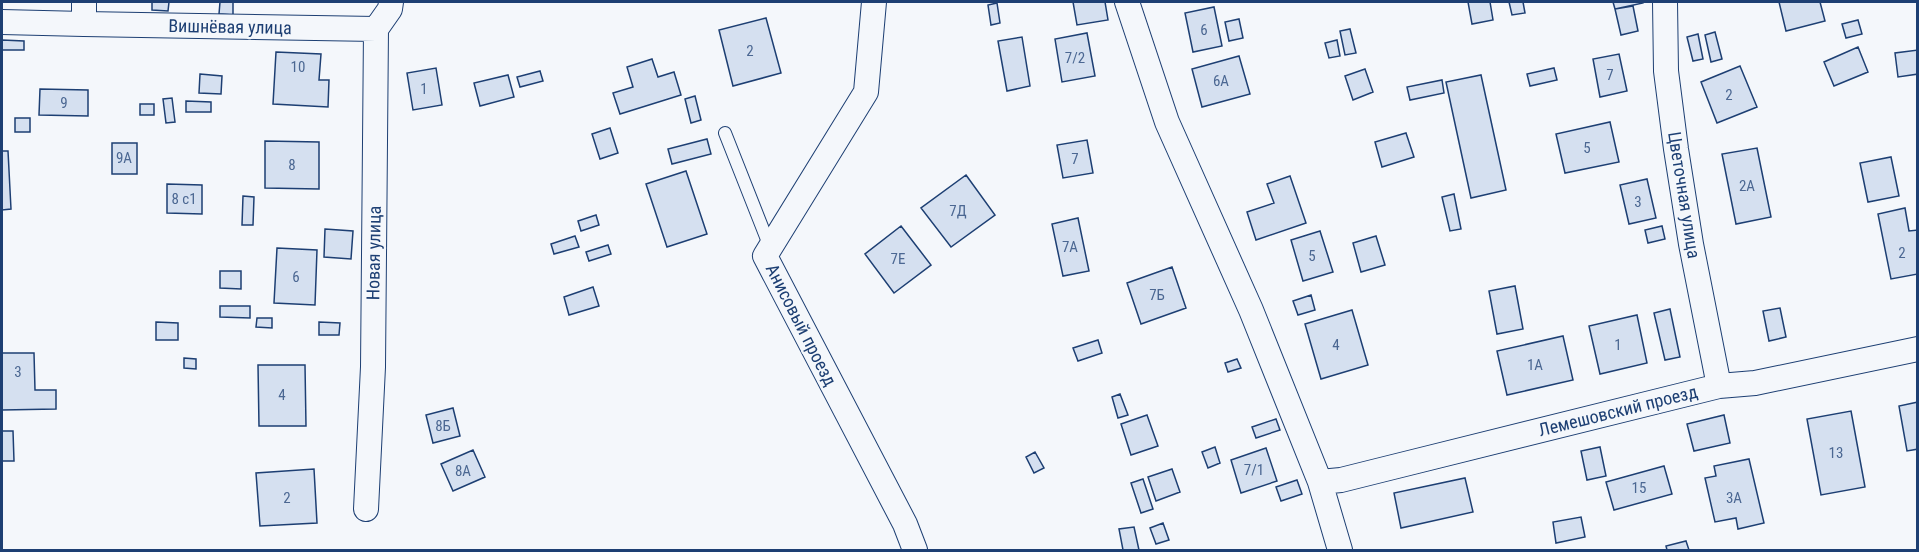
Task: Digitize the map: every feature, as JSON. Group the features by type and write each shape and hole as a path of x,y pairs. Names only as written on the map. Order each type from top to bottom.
{"street":[{"name":"Новая улица","path":"366,509 373,367 376,29 390,9 391,2"},
{"name":"Анисовый проезд","path":"874,2 866,92 765,256 905,524 915,550"},
{"path":"1127,2 1167,122 1251,310 1320,482 1340,550"},
{"name":"Цветочная улица","path":"1665,2 1665,70 1676,149 1691,244 1719,386"},
{"name":"Вишнёвая улица","path":"2,22 84,13 376,29"},
{"name":"Лемешовский проезд","path":"1320,482 1381,470 1719,386 1755,383 1917,349"}],"lane":[{"path":"725,133 771,248"}],"building":[{"path":"152,2 169,2 168,11 152,10"},
{"path":"220,2 233,2 233,15 219,14"},
{"path":"1073,2 1105,2 1108,20 1077,25"},
{"path":"1468,2 1490,2 1493,20 1472,24"},
{"path":"1509,2 1523,2 1525,13 1512,15"},
{"path":"1613,2 1643,2 1643,3 1615,9"},
{"path":"1779,2 1820,2 1825,21 1786,31"},
{"path":"997,3 1000,23 991,25 988,5"},
{"path":"1633,6 1638,31 1621,35 1615,9"},
{"path":"1214,7 1222,46 1193,52 1185,13"},
{"path":"766,18 781,73 733,86 719,30"},
{"path":"1239,19 1243,38 1229,41 1225,22"},
{"path":"1858,20 1862,34 1846,38 1842,24"},
{"path":"1350,29 1356,53 1345,55 1340,31"},
{"path":"1715,32 1722,59 1711,62 1705,35"},
{"path":"1087,33 1095,76 1062,82 1055,39"},
{"path":"1698,34 1703,59 1693,61 1687,37"},
{"path":"1022,37 1030,86 1007,91 998,41"},
{"path":"2,40 24,41 24,50 2,50"},
{"path":"1337,40 1340,56 1329,58 1325,43"},
{"path":"1858,47 1868,72 1834,86 1824,62"},
{"path":"1918,50 1918,74 1898,77 1895,53"},
{"path":"276,52 321,54 319,80 329,80 328,107 273,104"},
{"path":"1619,54 1627,91 1600,97 1593,59"},
{"path":"1239,56 1250,94 1202,107 1192,69"},
{"path":"652,59 658,77 674,72 681,95 620,114 613,93 633,87 627,67"},
{"path":"1740,66 1757,107 1717,123 1701,82"},
{"path":"436,68 442,105 413,110 407,73"},
{"path":"1554,68 1557,80 1530,86 1527,74"},
{"path":"1365,69 1373,92 1353,100 1345,76"},
{"path":"540,71 543,81 520,87 517,77"},
{"path":"200,74 222,76 221,94 199,93"},
{"path":"508,75 514,97 480,106 474,83"},
{"path":"1481,75 1506,190 1471,198 1446,82"},
{"path":"1442,80 1444,93 1410,100 1407,87"},
{"path":"40,89 88,90 88,116 39,115"},
{"path":"695,96 701,120 691,123 685,99"},
{"path":"172,98 175,122 166,123 163,99"},
{"path":"186,101 211,102 211,112 186,112"},
{"path":"140,104 154,104 154,115 140,115"},
{"path":"15,118 30,118 30,132 15,132"},
{"path":"1610,122 1619,162 1565,173 1556,134"},
{"path":"610,128 618,153 600,159 592,134"},
{"path":"1406,133 1414,157 1382,167 1375,142"},
{"path":"707,139 711,154 672,164 668,149"},
{"path":"1087,140 1093,173 1063,178 1057,145"},
{"path":"265,141 319,142 319,189 265,188"},
{"path":"112,143 137,143 137,174 112,174"},
{"path":"1757,148 1771,217 1736,224 1722,154"},
{"path":"2,151 8,151 11,209 2,210"},
{"path":"1891,157 1899,196 1868,202 1860,163"},
{"path":"686,171 707,234 667,247 646,184"},
{"path":"966,175 995,215 951,247 921,208"},
{"path":"1290,176 1306,223 1256,240 1247,212 1274,203 1267,184"},
{"path":"1647,179 1656,218 1629,224 1620,185"},
{"path":"167,184 202,185 202,214 167,213"},
{"path":"1454,194 1461,229 1450,231 1442,197"},
{"path":"243,196 254,197 253,225 242,225"},
{"path":"1905,208 1909,231 1918,230 1918,274 1891,279 1878,214"},
{"path":"596,215 599,225 581,231 578,221"},
{"path":"1078,218 1089,271 1063,276 1052,224"},
{"path":"901,226 931,265 894,293 865,254"},
{"path":"1662,226 1665,239 1648,243 1645,230"},
{"path":"325,229 353,231 351,259 324,257"},
{"path":"1320,231 1333,272 1303,281 1291,240"},
{"path":"575,236 579,247 554,254 551,244"},
{"path":"1376,236 1385,265 1361,272 1353,243"},
{"path":"608,245 611,254 589,261 586,252"},
{"path":"277,248 317,250 315,305 274,303"},
{"path":"1172,267 1186,308 1141,324 1127,283"},
{"path":"220,271 241,271 241,289 220,288"},
{"path":"1515,286 1523,329 1497,334 1489,291"},
{"path":"593,287 599,306 569,315 564,297"},
{"path":"1311,295 1315,310 1298,315 1293,301"},
{"path":"220,306 250,306 250,318 220,317"},
{"path":"1780,308 1786,337 1769,341 1763,311"},
{"path":"1670,309 1680,357 1665,360 1654,313"},
{"path":"1352,310 1368,365 1321,379 1305,324"},
{"path":"1637,315 1647,363 1600,374 1589,326"},
{"path":"257,318 272,318 272,328 256,327"},
{"path":"156,322 178,323 178,340 156,340"},
{"path":"319,322 340,323 339,335 319,335"},
{"path":"1563,336 1573,380 1507,395 1497,351"},
{"path":"1098,340 1102,353 1078,361 1073,348"},
{"path":"2,353 34,353 35,390 56,390 56,409 2,410"},
{"path":"184,358 196,359 196,369 184,368"},
{"path":"1237,359 1241,368 1228,372 1225,363"},
{"path":"258,365 305,365 306,426 259,426"},
{"path":"1120,394 1128,415 1118,418 1112,397"},
{"path":"1918,402 1918,449 1907,451 1899,406"},
{"path":"453,408 460,436 433,443 426,415"},
{"path":"1851,411 1865,487 1821,495 1807,419"},
{"path":"1147,415 1158,446 1131,455 1121,424"},
{"path":"1724,415 1730,443 1694,451 1687,424"},
{"path":"1276,419 1280,430 1256,438 1252,427"},
{"path":"2,431 13,431 14,461 2,461"},
{"path":"1215,447 1220,463 1208,468 1202,452"},
{"path":"1600,447 1606,476 1587,480 1581,451"},
{"path":"1266,448 1277,481 1241,493 1231,460"},
{"path":"473,450 485,477 453,491 441,464"},
{"path":"1035,452 1044,468 1034,473 1026,457"},
{"path":"1749,459 1764,523 1738,529 1736,518 1715,522 1705,478 1716,476 1714,466"},
{"path":"1664,466 1672,494 1614,510 1606,482"},
{"path":"314,469 317,523 260,526 256,473"},
{"path":"1172,469 1180,492 1156,501 1148,477"},
{"path":"1465,478 1473,512 1401,528 1394,493"},
{"path":"1143,479 1153,509 1141,513 1131,483"},
{"path":"1297,480 1302,494 1281,501 1276,487"},
{"path":"1581,517 1585,537 1556,543 1553,522"},
{"path":"1163,523 1169,540 1156,544 1150,528"},
{"path":"1134,527 1139,550 1123,550 1119,529"},
{"path":"1686,541 1689,550 1667,550 1666,546"}]}
